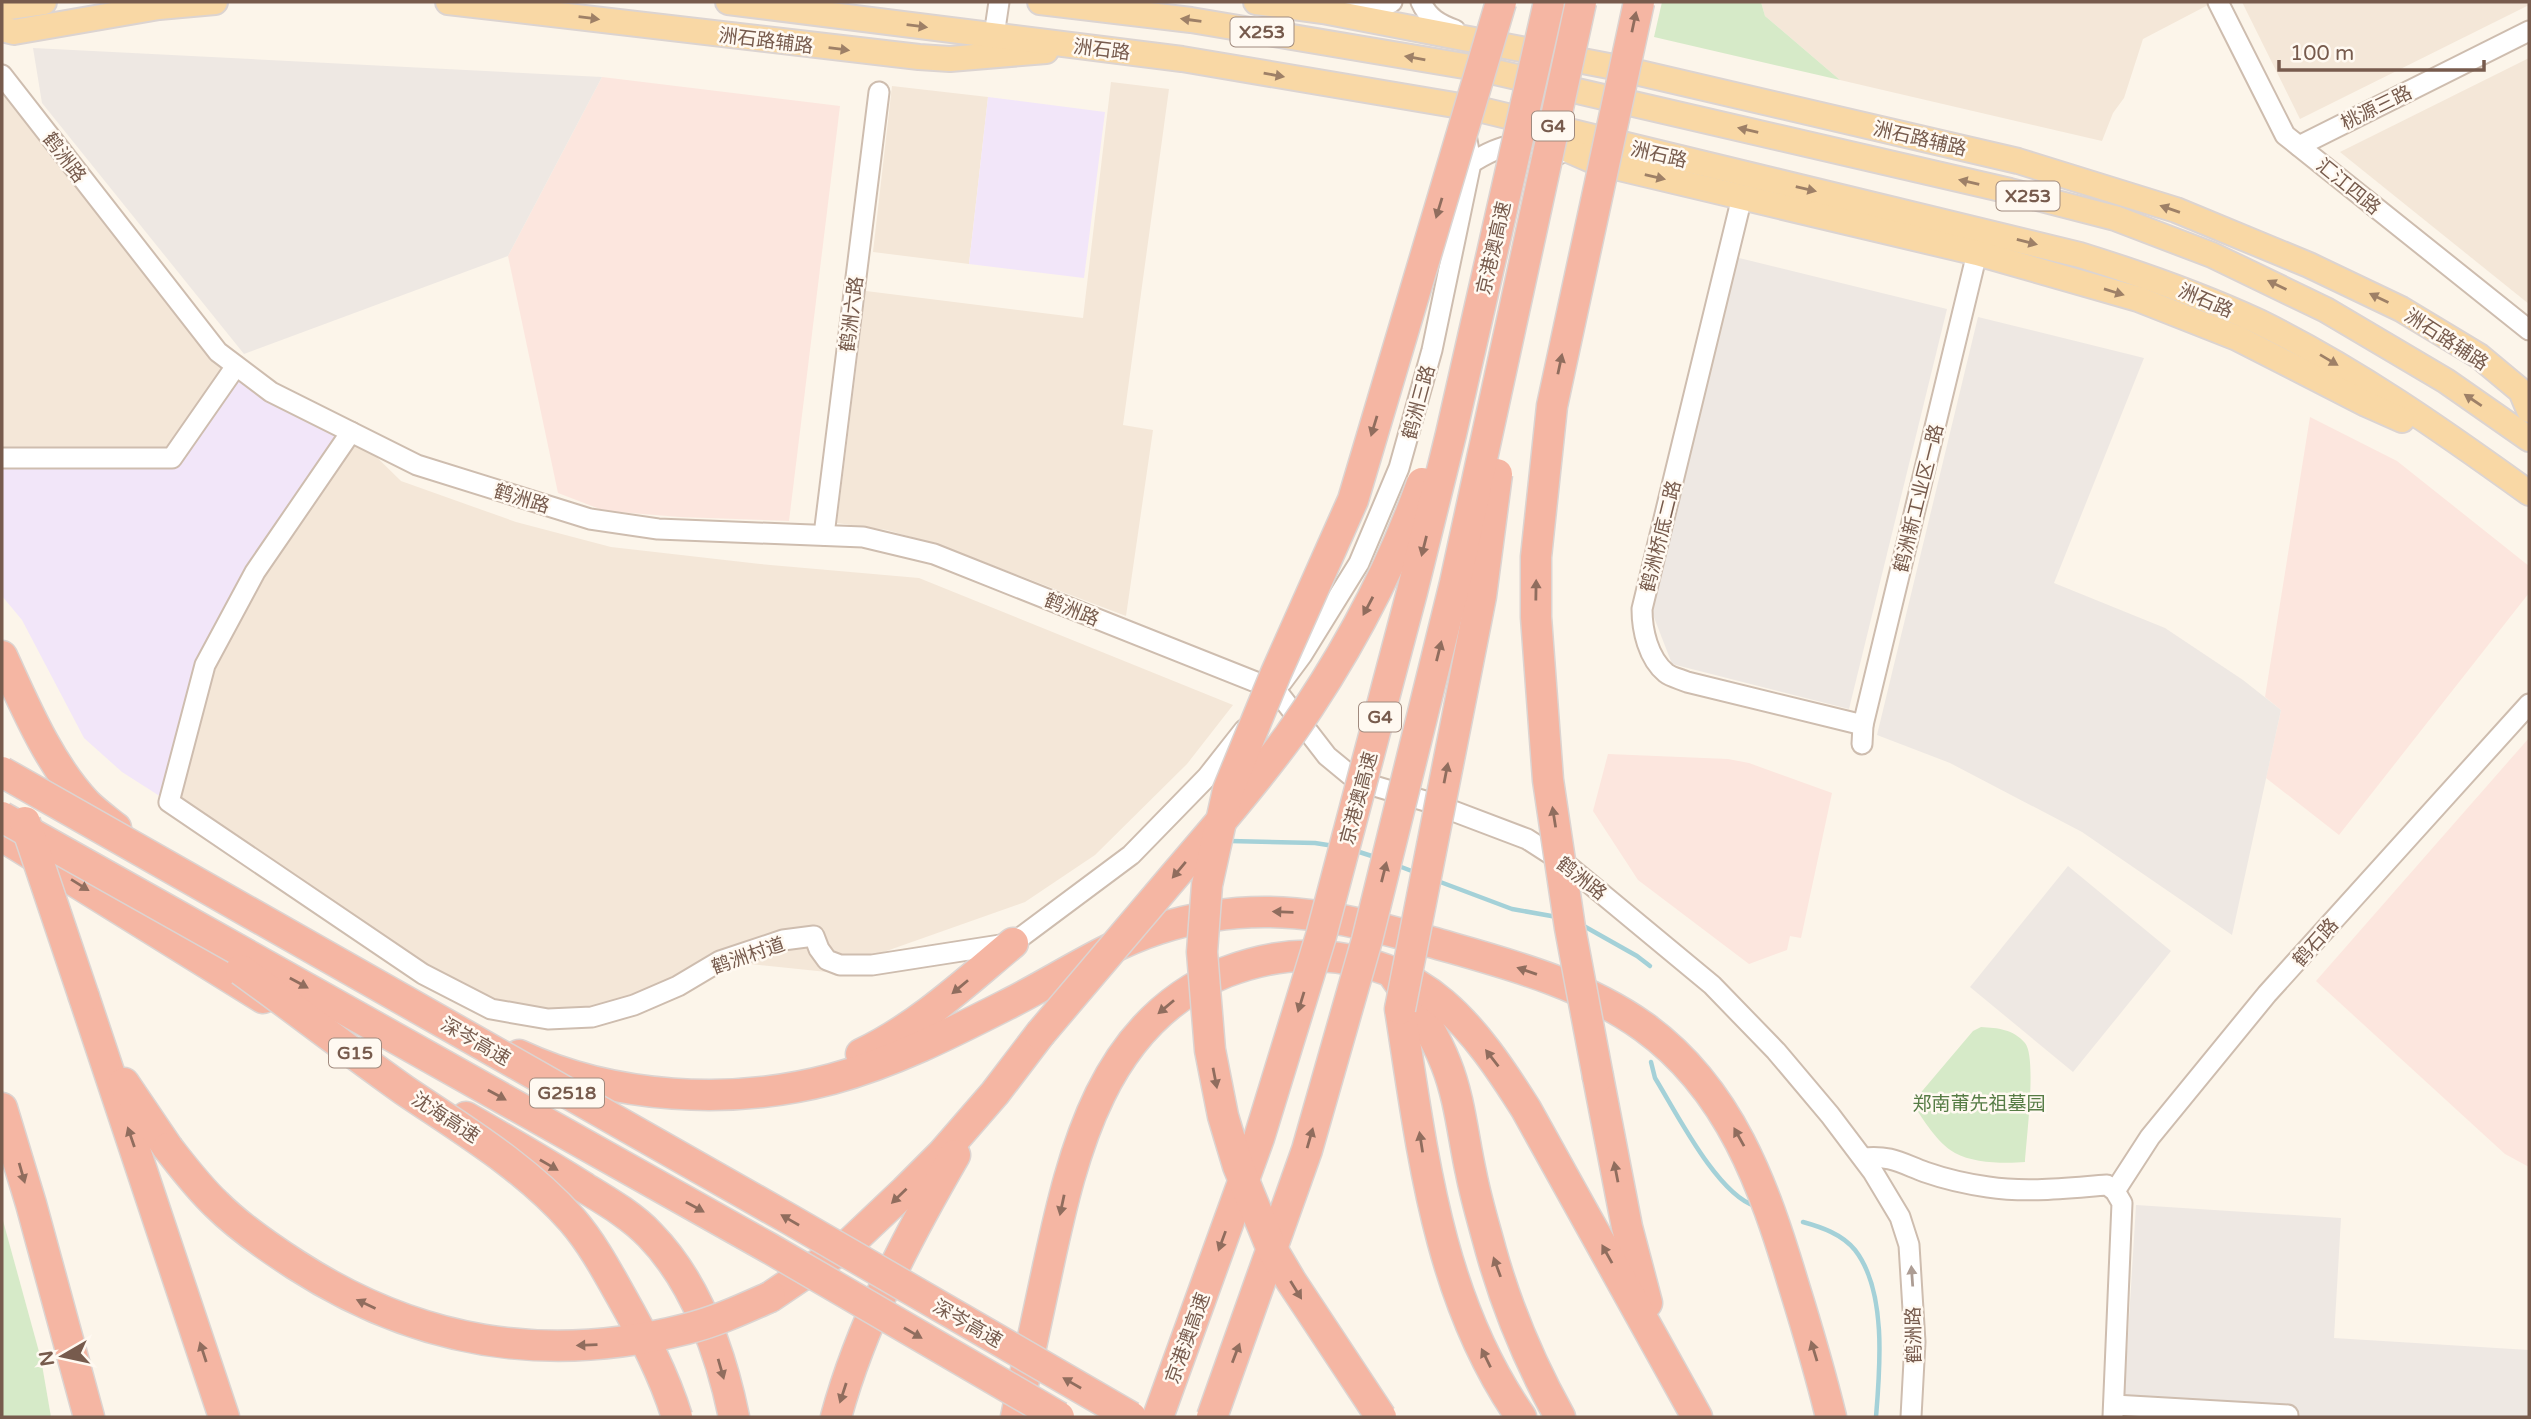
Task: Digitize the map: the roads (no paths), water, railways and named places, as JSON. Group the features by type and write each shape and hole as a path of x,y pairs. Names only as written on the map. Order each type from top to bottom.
{"highway":[{"path":"1381,1417 1284,1270 1271,1247 1238,1166 1223,1116 1210,1050 1202,952 1207,885 1228,790 1276,673 1353,500 1501,2"},
{"path":"84,997 116,1068 168,1148 216,1204 247,1232 304,1271 367,1306 412,1324 461,1337 511,1344 560,1346 647,1338 689,1329 770,1297 850,1243 942,1154 1260,775 1317,695 1378,587 1406,526 1429,463 1503,138 1548,2"},
{"name":"京港澳高速","path":"1158,1417 1259,1138 1321,936 1451,434 1548,2"},
{"name":"京港澳高速","path":"1212,1417 1307,1150 1367,940 1455,583 1581,2"},
{"path":"1639,2 1552,406 1536,557 1538,667 1548,780 1570,928 1627,1227 1643,1293 1664,1356"},
{"path":"1521,1417 1487,1362 1448,1264 1424,1165 1400,1009 1481,596 1526,251"},
{"path":"2,656 41,737 68,779 87,804 120,831 436,1014 533,1062 587,1079 684,1095 752,1093 830,1080 901,1056 1019,999 1124,942 1184,921 1245,912 1277,911 1331,917 1384,929 1496,961 1590,996 1644,1027 1698,1077 1741,1141 1772,1212 1821,1374 1831,1417"},
{"path":"2,754 224,1417"},
{"name":"深岑高速","path":"2,772 779,1213 1131,1417"},
{"name":"深岑高速","path":"2,817 769,1248 1059,1417"},
{"path":"2,835 212,968 616,1207 650,1234 677,1269 699,1310 719,1360 734,1417"},
{"name":"沈海高速","path":"132,890 404,1089 484,1141 573,1221 605,1267 656,1362 677,1417"},
{"path":"752,1093 832,1067 897,1035 929,1013 1013,943"},
{"path":"1016,1417 1065,1187 1078,1143 1121,1058 1146,1024 1176,999 1207,980 1239,967 1303,955 1367,962 1391,971 1432,994 1462,1020 1497,1062 1526,1109 1697,1417"},
{"path":"1391,971 1432,1035 1447,1065 1457,1095 1471,1174 1492,1253 1520,1332 1542,1384 1560,1417"},
{"path":"836,1417 863,1339 908,1239 960,1147 995,1093"},
{"path":"2,1108 89,1417"}],"main road":[{"path":"2,8 44,2"},
{"path":"108,16 144,2"},
{"path":"2,30 14,32 215,2"},
{"name":"洲石路辅路","path":"448,2 919,57 950,59 992,46 1086,47"},
{"path":"728,2 992,46"},
{"name":"洲石路","path":"1040,2 1191,20 1482,69 2010,191 2115,218 2212,255 2326,310 2446,381 2529,439"},
{"name":"洲石路辅路","path":"1256,2 1323,11 1614,67 2018,161 2176,210 2309,265 2401,309 2479,356 2521,391 2529,410"},
{"name":"洲石路","path":"1086,47 1182,59 1478,109 1982,242 2080,255 2141,274 2259,322 2319,354 2468,449 2529,493"},
{"path":"1478,109 1598,163 1896,233 1982,242"}],"street":[{"path":"992,46 999,2"},
{"path":"1323,11 1364,10 1392,2"},
{"path":"1421,2 1426,13 1434,20 1486,42"},
{"name":"汇江四路","path":"2218,2 2285,135 2529,330"},
{"name":"桃源三路","path":"2299,146 2529,31"},
{"name":"鹤洲路","path":"2,75 218,352 271,392 417,465 590,519 658,529 863,537 934,554 1276,690 1327,756 1350,775 1371,785 1432,803 1527,839 1566,864 1712,985 1776,1051 1863,1158 1900,1217 1909,1245 1915,1342 1911,1417"},
{"name":"鹤洲六路","path":"824,536 879,92"},
{"name":"鹤洲三路","path":"1276,690 1303,655 1359,563 1399,467 1432,350 1471,163 1467,140 1453,119 1430,101"},
{"path":"1471,163 1493,149 1509,145 1598,163"},
{"name":"鹤洲桥底二路","path":"1742,197 1642,608 1642,622 1648,645 1667,674 1862,735"},
{"name":"鹤洲新工业区一路","path":"1862,735 1982,242"},
{"path":"2,458 172,458 236,366"},
{"name":"鹤洲村道","path":"351,432 255,572 205,665 169,802 423,974 491,1009 548,1019 592,1017 634,1005 678,986 720,961 783,940 814,936 818,949 827,960 840,965 872,965 1013,943 1131,855 1207,777 1276,690"},
{"name":"鹤石路","path":"2115,1191 2150,1138 2267,994 2529,704"},
{"path":"1863,1158 1892,1158 1925,1172 1990,1187 2031,1190 2106,1185 2115,1191 2122,1203 2114,1411 2288,1415"}],"waterway":[{"path":"1230,841 1334,846"},
{"path":"1353,850 1378,858"},
{"path":"1396,865 1417,873"},
{"path":"1435,880 1512,909 1557,917"},
{"path":"1582,925 1650,966"},
{"path":"1651,1062 1655,1078 1712,1169 1726,1186 1755,1206"},
{"path":"1803,1222 1838,1235 1855,1250 1865,1267 1877,1308 1879,1331 1876,1417"}],"park label":[{"name":"郑南莆先祖墓园","path":"1979,1103"}]}
